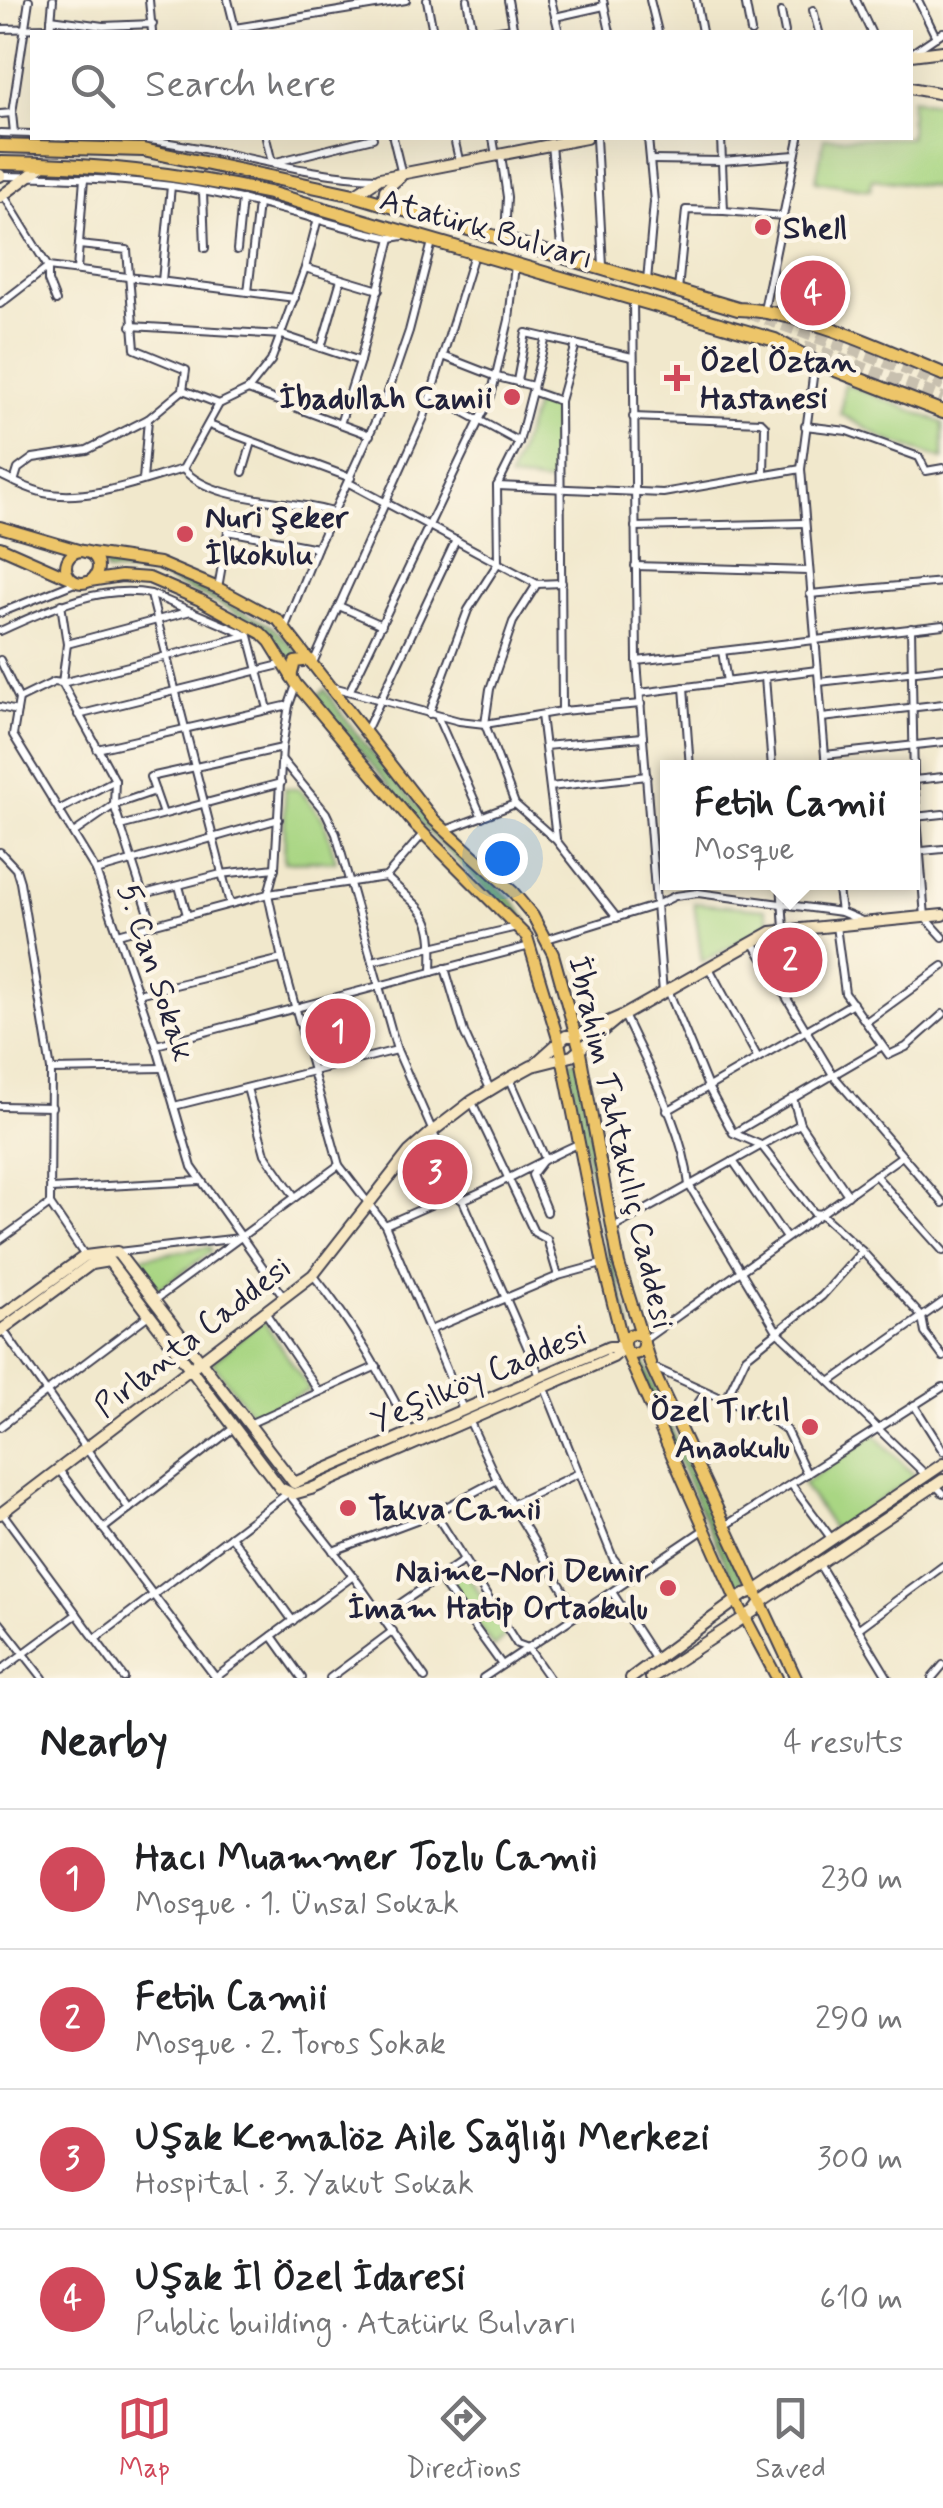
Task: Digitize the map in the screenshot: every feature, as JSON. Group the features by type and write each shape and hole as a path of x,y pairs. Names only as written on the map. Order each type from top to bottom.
{"highway":[{"name":"Atatürk Bulvarı","path":"0,146 143,142 359,191 383,203 738,309 764,310 868,343 943,374"},
{"name":"Atatürk Bulvarı","path":"0,163 184,175 269,193 774,340 815,362 943,412"},
{"path":"359,191 347,209 358,221 374,217 383,203"}],"main road":[{"name":"İbrahim Tahtakılıç Caddesi","path":"0,527 86,552 159,563 218,588 285,627 434,819 513,892 547,939 578,1042 612,1228 651,1366 796,1678"},
{"path":"0,547 73,580 90,581 97,562 86,552 76,552 67,561 73,580"},
{"name":"İbrahim Tahtakılıç Caddesi","path":"90,581 122,576 149,578 270,642 296,684 422,834 518,927 531,946 559,1042 603,1264 624,1347 737,1602 777,1678"},
{"path":"312,662 295,662 296,684 318,690 321,675"},
{"path":"531,946 547,939"},
{"path":"624,1347 628,1336 639,1336 643,1341"}],"street":[{"path":"14,134 12,113 29,0"},
{"path":"51,26 53,0"},
{"path":"0,29 152,28 149,0"},
{"path":"228,0 236,30 406,0"},
{"path":"427,0 433,30"},
{"path":"468,0 474,30"},
{"path":"508,0 514,30"},
{"path":"551,0 558,30"},
{"path":"650,0 658,30"},
{"path":"696,0 702,30"},
{"path":"745,0 751,30"},
{"path":"856,0 870,30"},
{"path":"913,53 939,35 918,0"},
{"path":"555,18 604,3 610,30"},
{"path":"813,10 818,30"},
{"path":"781,12 785,30"},
{"path":"913,55 943,52"},
{"path":"913,89 943,94"},
{"path":"0,114 12,113"},
{"path":"0,133 30,134"},
{"path":"266,140 272,163"},
{"path":"272,163 365,140"},
{"path":"393,140 402,176"},
{"path":"454,140 460,164"},
{"path":"494,140 507,197 506,240"},
{"path":"143,142 195,145 346,177 380,178 499,156 536,143 551,145 575,140"},
{"path":"596,140 603,268"},
{"path":"647,281 654,202 648,140"},
{"path":"721,140 724,211"},
{"path":"764,310 798,140"},
{"path":"551,145 562,256"},
{"path":"651,160 795,155"},
{"path":"46,163 2,195 48,267 48,281 56,302"},
{"path":"0,176 171,186 242,199 317,222 391,238 409,236"},
{"path":"383,203 385,190 402,176"},
{"path":"346,177 359,191 380,178"},
{"path":"77,270 84,178"},
{"path":"162,281 171,186"},
{"path":"203,192 205,248"},
{"path":"238,250 242,199"},
{"path":"248,292 258,204"},
{"path":"678,290 686,210 783,216"},
{"path":"0,476 48,494 107,490 182,469 219,404 248,390 271,361 305,268 317,222"},
{"path":"340,424 391,238"},
{"path":"285,627 386,398 409,331 432,242"},
{"path":"14,482 18,469 33,458 87,450 148,420 183,390 186,370 134,349 127,250 79,245"},
{"path":"312,662 387,504 431,394 474,252"},
{"path":"350,690 497,377 516,264"},
{"path":"0,304 48,267 295,298"},
{"path":"305,268 379,290"},
{"path":"321,348 341,278"},
{"path":"633,298 637,661 654,906 666,991 733,1133 761,1146 814,1213 821,1214 862,1251 922,1317 925,1333 943,1356"},
{"path":"131,326 282,335 360,361"},
{"path":"516,381 526,333 632,356"},
{"path":"482,817 433,715 468,610 498,563 498,486 520,442 546,337"},
{"path":"562,710 560,401 576,344"},
{"path":"442,356 532,386 534,392"},
{"path":"815,362 801,469 825,760"},
{"path":"183,390 219,404"},
{"path":"248,390 370,435"},
{"path":"534,392 560,401"},
{"path":"431,394 520,442"},
{"path":"633,417 762,422 764,475"},
{"path":"144,480 148,420"},
{"path":"209,425 350,481 536,584 562,583"},
{"path":"804,426 846,431 919,457 926,472 943,468"},
{"path":"243,472 252,442"},
{"path":"182,469 191,478 234,494 335,512"},
{"path":"498,486 663,494 801,469"},
{"path":"635,527 804,523"},
{"path":"218,588 228,531 317,548"},
{"path":"365,733 456,540"},
{"path":"635,566 807,571"},
{"path":"0,612 73,580"},
{"path":"810,594 943,582"},
{"path":"536,584 513,622 490,689 485,724 515,804 556,840 618,918"},
{"path":"0,630 61,604 136,591 252,632"},
{"path":"151,594 230,904"},
{"path":"61,604 67,644 62,684 115,780 114,805 152,924"},
{"path":"340,606 382,625"},
{"path":"67,644 193,611"},
{"path":"637,661 943,624"},
{"path":"911,628 912,760"},
{"path":"0,660 19,699 54,682 62,684 167,658 252,632"},
{"path":"252,632 268,709"},
{"path":"722,651 727,682"},
{"path":"78,715 284,664"},
{"path":"819,682 943,668"},
{"path":"640,692 818,670"},
{"path":"765,676 771,760"},
{"path":"296,684 282,748 275,868 268,894 311,1072 339,1165 385,1225 497,1480 578,1614"},
{"path":"329,686 433,715 485,724 562,710 641,704"},
{"path":"684,687 689,760"},
{"name":"5. Can Sokak","path":"19,699 12,736 96,871 156,1045 192,1167 284,1297"},
{"path":"97,750 289,704"},
{"path":"822,718 943,704"},
{"path":"0,708 17,711"},
{"path":"541,715 556,840"},
{"path":"545,746 643,737"},
{"path":"825,755 943,742"},
{"path":"163,814 150,777 282,748"},
{"path":"282,760 326,813 336,834 397,1050 542,1381 613,1558 630,1579"},
{"path":"550,787 647,776"},
{"path":"59,810 115,780"},
{"path":"120,826 281,783"},
{"path":"75,832 114,805 154,790"},
{"path":"446,830 515,804"},
{"path":"96,871 279,819"},
{"path":"118,934 268,894 386,877 422,834"},
{"path":"0,852 16,870 20,882 51,1070 50,1204 88,1260"},
{"path":"144,894 221,874 275,868"},
{"path":"386,877 422,909 433,927 432,972"},
{"path":"920,881 925,918 943,937"},
{"path":"178,886 187,915"},
{"path":"782,890 784,929"},
{"path":"838,890 841,912"},
{"path":"547,939 654,906 674,896 698,893 841,912 866,922"},
{"name":"Pırlanta Caddesi","path":"1,1512 313,1275 409,1152 490,1088 532,1066 572,1056 578,1042 752,941 784,929 943,915"},
{"path":"836,925 845,993 889,1055 906,1047 943,1014"},
{"path":"372,961 518,927"},
{"path":"752,941 833,1075 943,1204"},
{"path":"156,1045 531,946"},
{"path":"138,994 282,958"},
{"path":"708,966 758,1058"},
{"path":"866,1022 943,966"},
{"path":"445,968 464,1032 490,1088"},
{"path":"667,1111 853,1002"},
{"path":"620,1017 667,1111 690,1185 777,1330 940,1486 818,1563 754,1611 651,1678"},
{"name":"Pırlanta Caddesi","path":"532,1066 566,1036 578,1042"},
{"path":"733,1133 880,1047"},
{"path":"174,1106 397,1050"},
{"path":"51,1070 162,1068"},
{"path":"510,1078 546,1158"},
{"path":"247,1088 266,1154 295,1197"},
{"path":"793,1098 800,1124 848,1195"},
{"path":"472,1101 534,1232 547,1239 558,1276"},
{"path":"0,1106 52,1107"},
{"path":"612,1228 800,1124"},
{"path":"462,1200 580,1144"},
{"path":"643,1341 902,1156"},
{"path":"546,1158 532,1175 548,1212"},
{"path":"733,1161 786,1239"},
{"path":"0,1427 156,1300 339,1165"},
{"path":"875,1175 943,1251"},
{"path":"52,1189 200,1181"},
{"path":"385,1225 453,1195 462,1200"},
{"path":"0,1240 50,1204"},
{"path":"129,1509 1,1326 88,1260 117,1252 240,1238"},
{"path":"724,1401 746,1357 822,1296 862,1251"},
{"path":"109,1262 117,1252"},
{"path":"117,1252 249,1424 424,1678"},
{"path":"88,1260 109,1262 280,1488 291,1488"},
{"path":"430,1330 558,1276 603,1264"},
{"path":"313,1275 346,1315 414,1437"},
{"path":"830,1382 943,1302"},
{"path":"264,1312 319,1392"},
{"name":"Yeşilköy Caddesi","path":"291,1488 542,1381 609,1347 624,1347"},
{"path":"249,1424 377,1366"},
{"path":"651,1366 776,1423 786,1430 807,1474"},
{"path":"725,1526 943,1387"},
{"path":"679,1430 705,1393"},
{"path":"914,1406 943,1451"},
{"path":"104,1529 236,1426"},
{"path":"631,1678 663,1669 745,1594 943,1464"},
{"path":"59,1470 216,1678 353,1576"},
{"path":"511,1504 579,1473"},
{"path":"333,1551 435,1514 497,1480"},
{"path":"791,1484 832,1539"},
{"path":"95,1638 291,1488"},
{"path":"1,1512 124,1678"},
{"path":"435,1514 517,1644 528,1648 550,1678"},
{"path":"483,1678 706,1528"},
{"path":"231,1536 292,1621"},
{"path":"382,1616 462,1561"},
{"path":"818,1563 885,1677"},
{"path":"859,1628 943,1566"},
{"path":"439,1578 502,1665"},
{"path":"612,1592 663,1669"},
{"path":"0,1671 77,1614"},
{"path":"0,1623 43,1678"},
{"path":"330,1678 393,1631"},
{"path":"272,1636 302,1678"},
{"path":"932,1678 943,1665"}],"green space":[{"path":"913,99 943,104 943,188 872,179 870,190 816,181 824,140 913,140"},
{"path":"844,383 943,423 943,459 887,440 841,414"},
{"path":"537,400 553,407 554,479 550,483 509,479"},
{"path":"105,561 168,573 273,627 299,653 291,662 273,636 219,604 158,576 106,572"},
{"path":"325,689 415,803 517,905 526,919 524,923 427,831 315,697"},
{"path":"285,788 299,789 324,820 336,861 284,862"},
{"path":"694,903 765,909 771,925 702,962"},
{"path":"577,1060 609,1238 630,1328 625,1326 581,1129 568,1062"},
{"path":"210,1247 211,1252 157,1290 138,1258"},
{"path":"263,1320 310,1390 253,1416 212,1362"},
{"path":"642,1357 679,1447 747,1587 739,1592 672,1449 635,1360"},
{"path":"874,1434 916,1477 834,1530 803,1484"},
{"path":"462,1566 506,1635 494,1647 444,1578"}],"tunnel":[{"path":"749,313 943,386"},
{"path":"787,343 819,351 943,398"}],"place":[{"name":"Shell","path":"763,227"},
{"name":"Uşak İl Özel İdaresi","path":"813,293"},
{"name":"Özel Öztan Hastanesi","path":"677,378"},
{"name":"İbadullah Camii","path":"512,397"},
{"name":"Nuri Şeker İlkokulu","path":"185,534"},
{"name":"Fetih Camii","path":"790,960"},
{"name":"Hacı Muammer Tozlu Camii","path":"338,1031"},
{"name":"Uşak Kemalöz Aile Sağlığı Merkezi","path":"435,1172"},
{"name":"Özel Tırtıl Anaokulu","path":"810,1427"},
{"name":"Takva Camii","path":"348,1508"},
{"name":"Naime-Nori Demir İmam Hatip Ortaokulu","path":"668,1588"}]}
